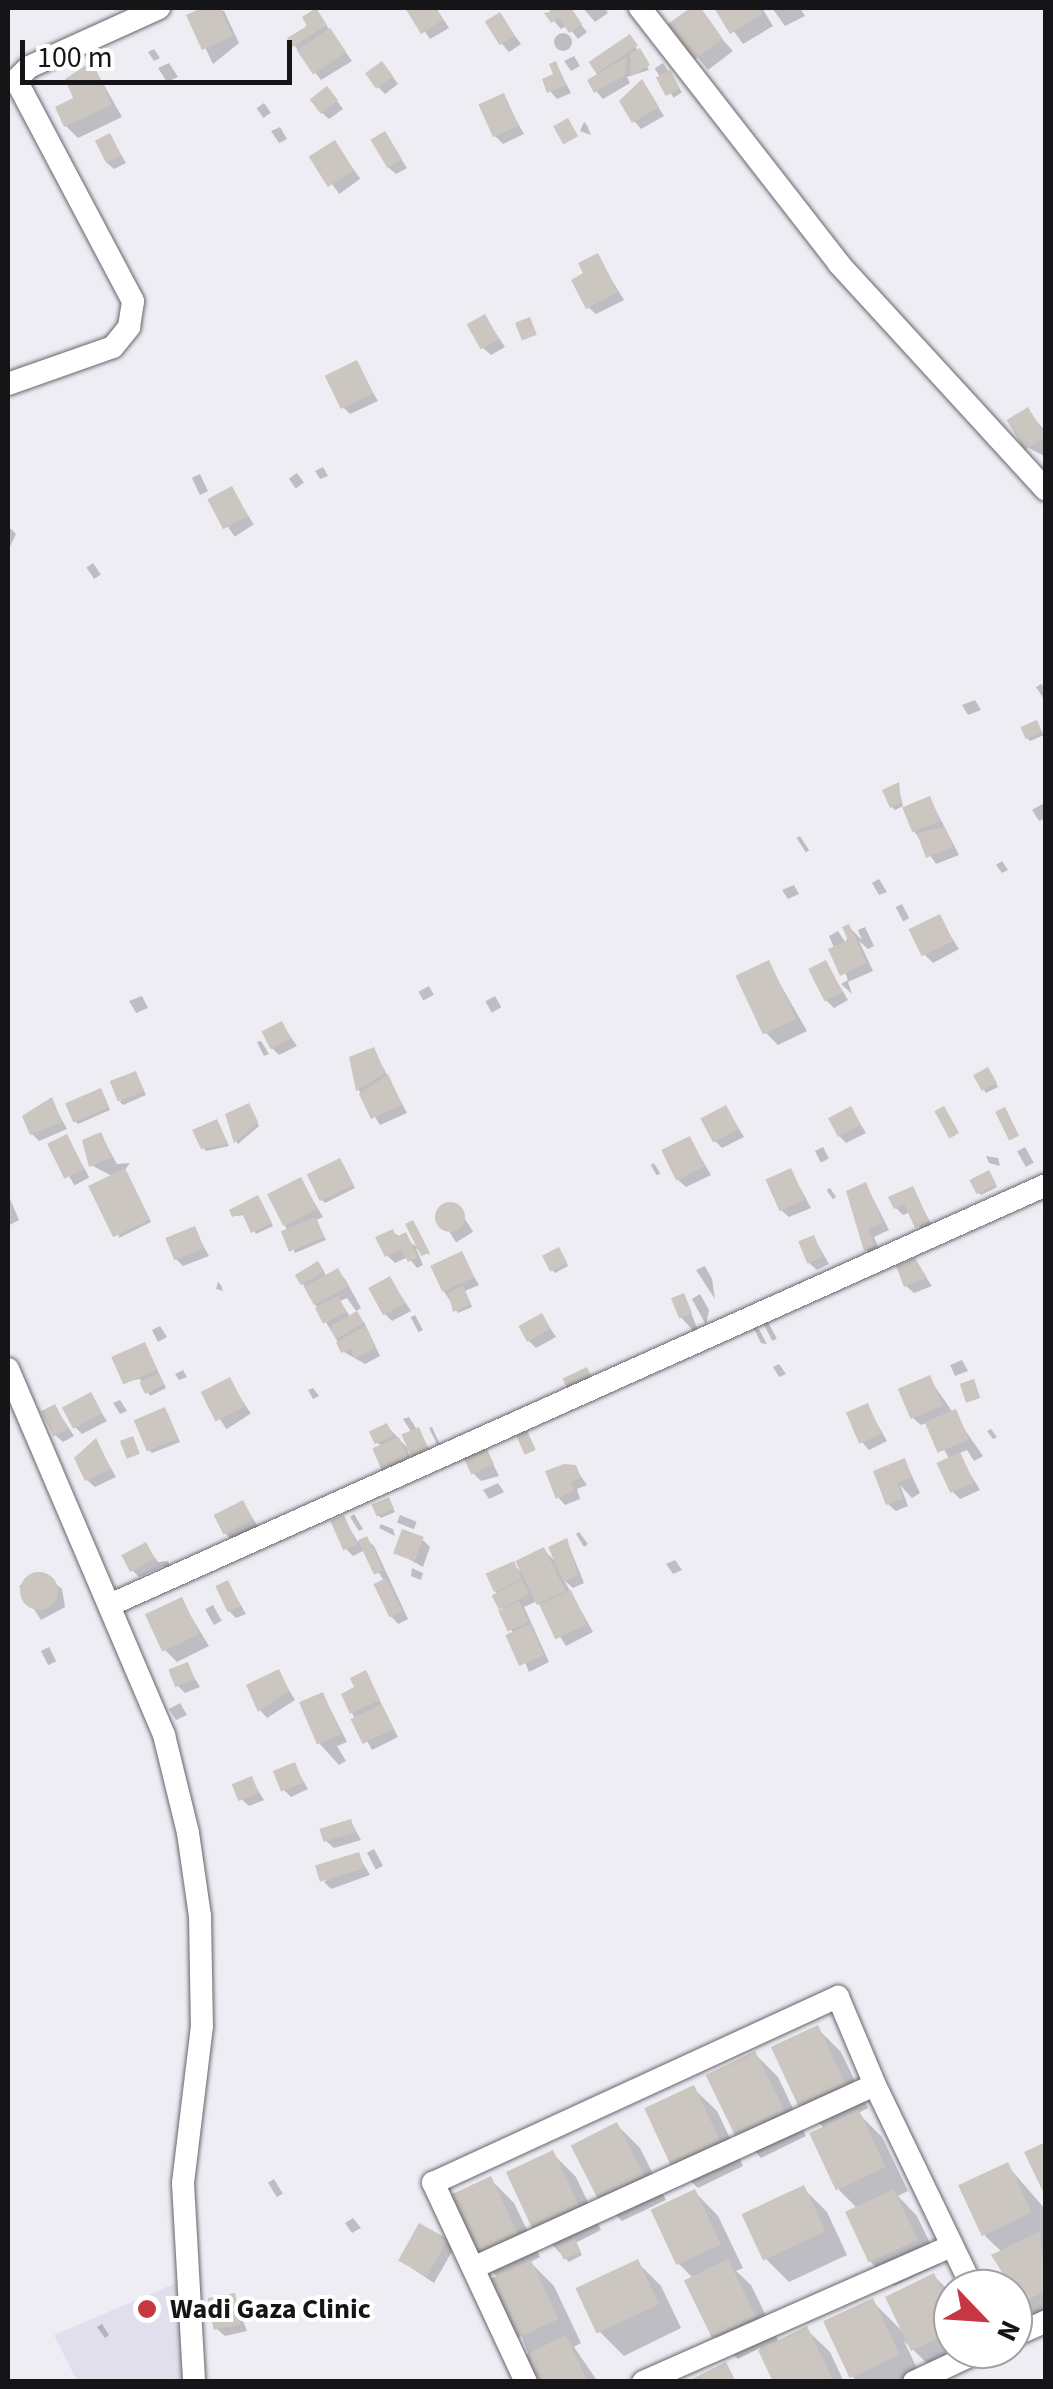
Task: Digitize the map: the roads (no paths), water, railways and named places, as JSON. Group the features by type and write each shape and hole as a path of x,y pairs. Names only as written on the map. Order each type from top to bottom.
{"street":[{"path":"8,384 113,347 129,327 133,301 12,82 30,66 159,8"},
{"path":"640,8 839,264 1046,490"},
{"path":"112,1604 1046,1185"},
{"path":"8,1369 112,1604 164,1735 188,1833 200,1916 202,2026 183,2182 194,2382"},
{"path":"526,2382 433,2183 838,1997 948,2247 962,2269"},
{"path":"475,2267 875,2084"},
{"path":"643,2382 948,2247"},
{"path":"914,2382 942,2369"}],"place":[{"name":"Wadi Gaza Clinic","path":"147,2309"}]}
